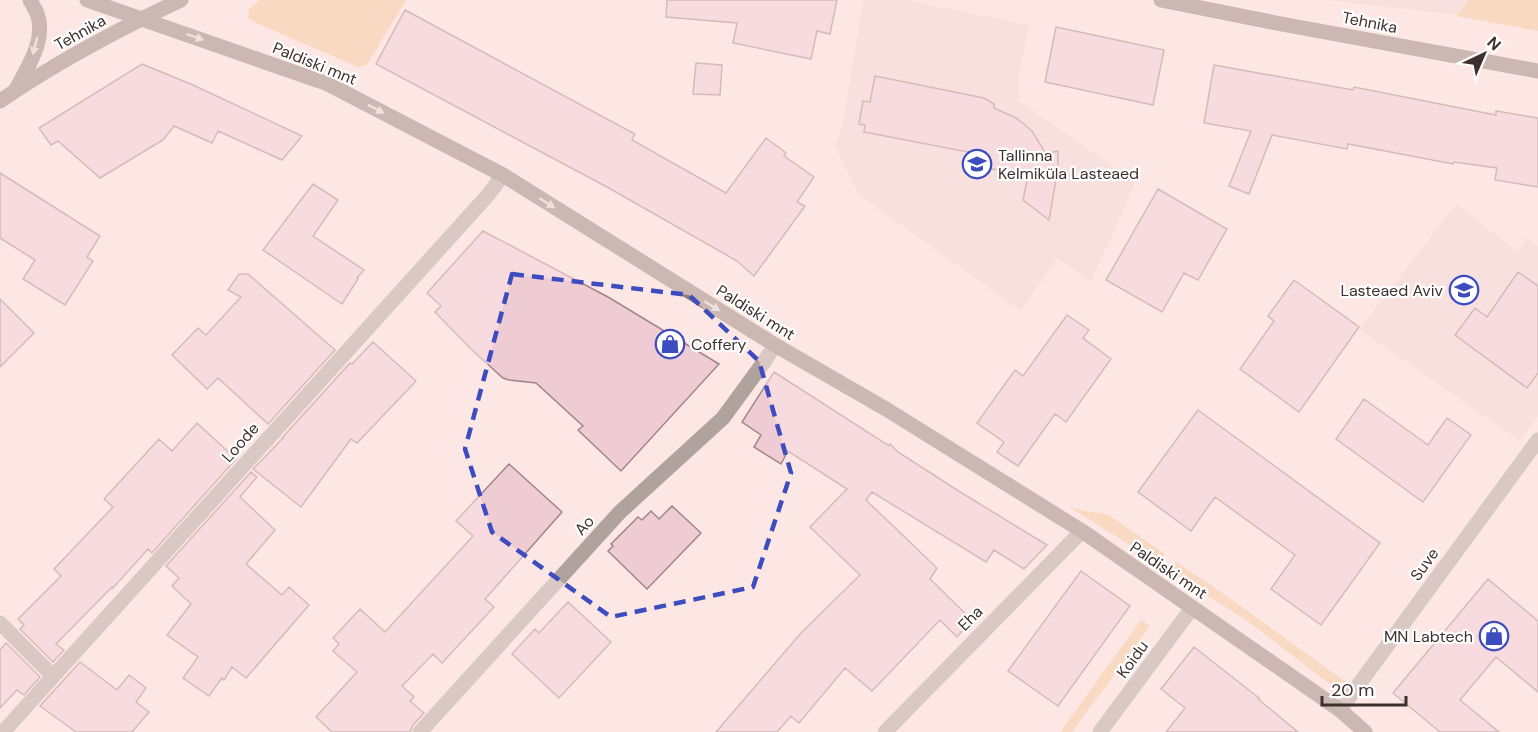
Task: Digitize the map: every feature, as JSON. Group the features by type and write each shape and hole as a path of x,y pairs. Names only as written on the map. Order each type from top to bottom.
{"main road":[{"path":"15,91 35,52 40,29 37,13 30,0"},
{"name":"Paldiski mnt","path":"87,0 328,84 503,175 775,345 886,409 1082,531 1340,710 1365,732"},
{"name":"Tehnika","path":"0,101 84,49 181,0"},
{"name":"Tehnika","path":"1161,0 1538,71"}],"street":[{"name":"Loode","path":"3,732 488,195 503,175"},
{"name":"Ao","path":"420,732 620,512 723,418 775,345"},
{"name":"Suve","path":"1340,710 1538,440"},
{"name":"Eha","path":"885,732 1082,531"},
{"name":"Koidu","path":"1100,732 1192,608"},
{"path":"0,623 53,676"}],"highlighted area":[{"path":"512,274 689,295 759,361 791,473 753,587 611,617 492,532 465,449"}],"shaded area":[{"path":"260,0 406,0 367,65 358,67 248,18 249,9"},
{"name":"Tallinna Kelmiküla Lasteaed","path":"863,0 904,0 1029,25 1018,79 1019,101 1136,182 1091,282 1057,258 1021,311 859,195 835,146 844,118"},
{"path":"1326,0 1538,0 1468,16"},
{"path":"1470,0 1538,0 1538,31 1456,16"},
{"name":"Lasteaed Aviv","path":"1456,204 1517,251 1527,238 1538,246 1538,416 1520,441 1359,329"},
{"path":"1071,508 1109,515 1165,554 1158,563"},
{"path":"1176,562 1346,682 1331,685 1250,623 1170,571"},
{"path":"1141,620 1150,626 1072,732 1060,732"}],"building":[{"path":"667,0 837,0 830,34 817,31 811,59 733,43 737,23 666,17"},
{"path":"405,10 635,134 632,140 726,193 766,138 786,153 784,156 814,177 797,202 805,206 754,276 737,261 607,187 376,64"},
{"path":"1056,27 1164,50 1153,105 1045,82"},
{"path":"696,63 722,65 720,95 693,94"},
{"path":"142,64 302,136 282,160 218,131 212,143 174,126 163,140 100,178 58,141 51,145 39,128"},
{"path":"1214,65 1353,90 1354,87 1496,115 1496,111 1538,118 1538,187 1495,180 1497,168 1454,162 1453,164 1348,144 1347,149 1272,135 1249,194 1229,186 1251,131 1204,123"},
{"path":"875,76 984,98 994,104 994,108 1016,118 1032,131 1046,154 1058,151 1058,168 1049,220 1023,200 1028,176 982,167 983,162 966,159 968,152 864,132 865,125 859,124 863,101 870,102"},
{"path":"0,173 100,236 87,257 93,261 65,305 23,279 35,260 0,238"},
{"path":"313,184 338,200 313,236 364,270 342,304 263,250"},
{"path":"1158,189 1227,229 1198,280 1184,273 1162,312 1106,280"},
{"path":"483,231 608,297 719,364 621,471 578,430 583,426 536,383 503,378 435,312 441,306 427,293"},
{"path":"1518,272 1538,286 1538,373 1527,388 1455,335 1475,308 1487,317"},
{"path":"239,274 248,274 335,350 268,424 218,378 207,389 172,355 198,328 206,335 241,297 228,290"},
{"path":"1294,280 1359,327 1299,412 1240,369 1274,321 1268,316"},
{"path":"0,299 34,333 0,367"},
{"path":"1067,315 1089,330 1083,338 1111,359 1066,422 1055,414 1018,466 997,452 1004,442 977,423 1015,370 1023,376"},
{"path":"373,342 416,381 357,443 351,439 301,507 253,469 350,363 352,364"},
{"path":"774,372 1047,545 1024,569 994,550 986,562 872,492 866,500 937,568 930,579 972,620 957,637 940,620 872,691 845,668 799,723 791,716 777,732 716,732 801,633 860,575 810,527 847,489 788,451 781,464 754,447 761,435 742,422"},
{"path":"1364,399 1428,445 1447,418 1471,435 1423,502 1336,439"},
{"path":"1198,410 1380,543 1321,625 1271,589 1295,555 1215,497 1191,531 1138,492"},
{"path":"197,423 236,459 152,553 148,549 113,588 56,644 64,650 53,662 20,629 24,625 18,619 61,576 54,569 113,507 104,499 159,439 172,451"},
{"path":"509,464 562,512 485,599 494,607 442,663 433,654 402,686 414,697 410,701 424,713 410,732 332,732 316,717 357,672 333,651 339,644 333,638 360,609 385,632 473,536 456,521"},
{"path":"251,472 257,477 240,497 275,530 246,564 282,595 289,587 309,605 246,678 232,667 224,680 222,678 209,696 183,678 198,657 167,635 191,604 172,586 179,578 166,566"},
{"path":"672,506 701,533 647,589 608,551 613,546 611,544 638,517 642,520 651,511 659,519"},
{"path":"1081,571 1130,606 1058,706 1008,671"},
{"path":"1488,579 1538,621 1538,692 1496,657 1460,700 1499,732 1440,732 1393,693"},
{"path":"568,602 611,642 559,698 512,654 535,629 539,633"},
{"path":"6,643 40,677 24,695 17,690 0,708 0,650"},
{"path":"1194,647 1298,732 1166,732 1185,708 1161,689"},
{"path":"80,662 117,690 129,675 146,688 136,702 149,712 132,732 76,732 40,706"}],"place":[{"name":"Tallinna Kelmiküla Lasteaed","path":"977,164"},
{"name":"Lasteaed Aviv","path":"1464,290"},
{"name":"Coffery","path":"670,344"},
{"name":"MN Labtech","path":"1494,636"}]}
